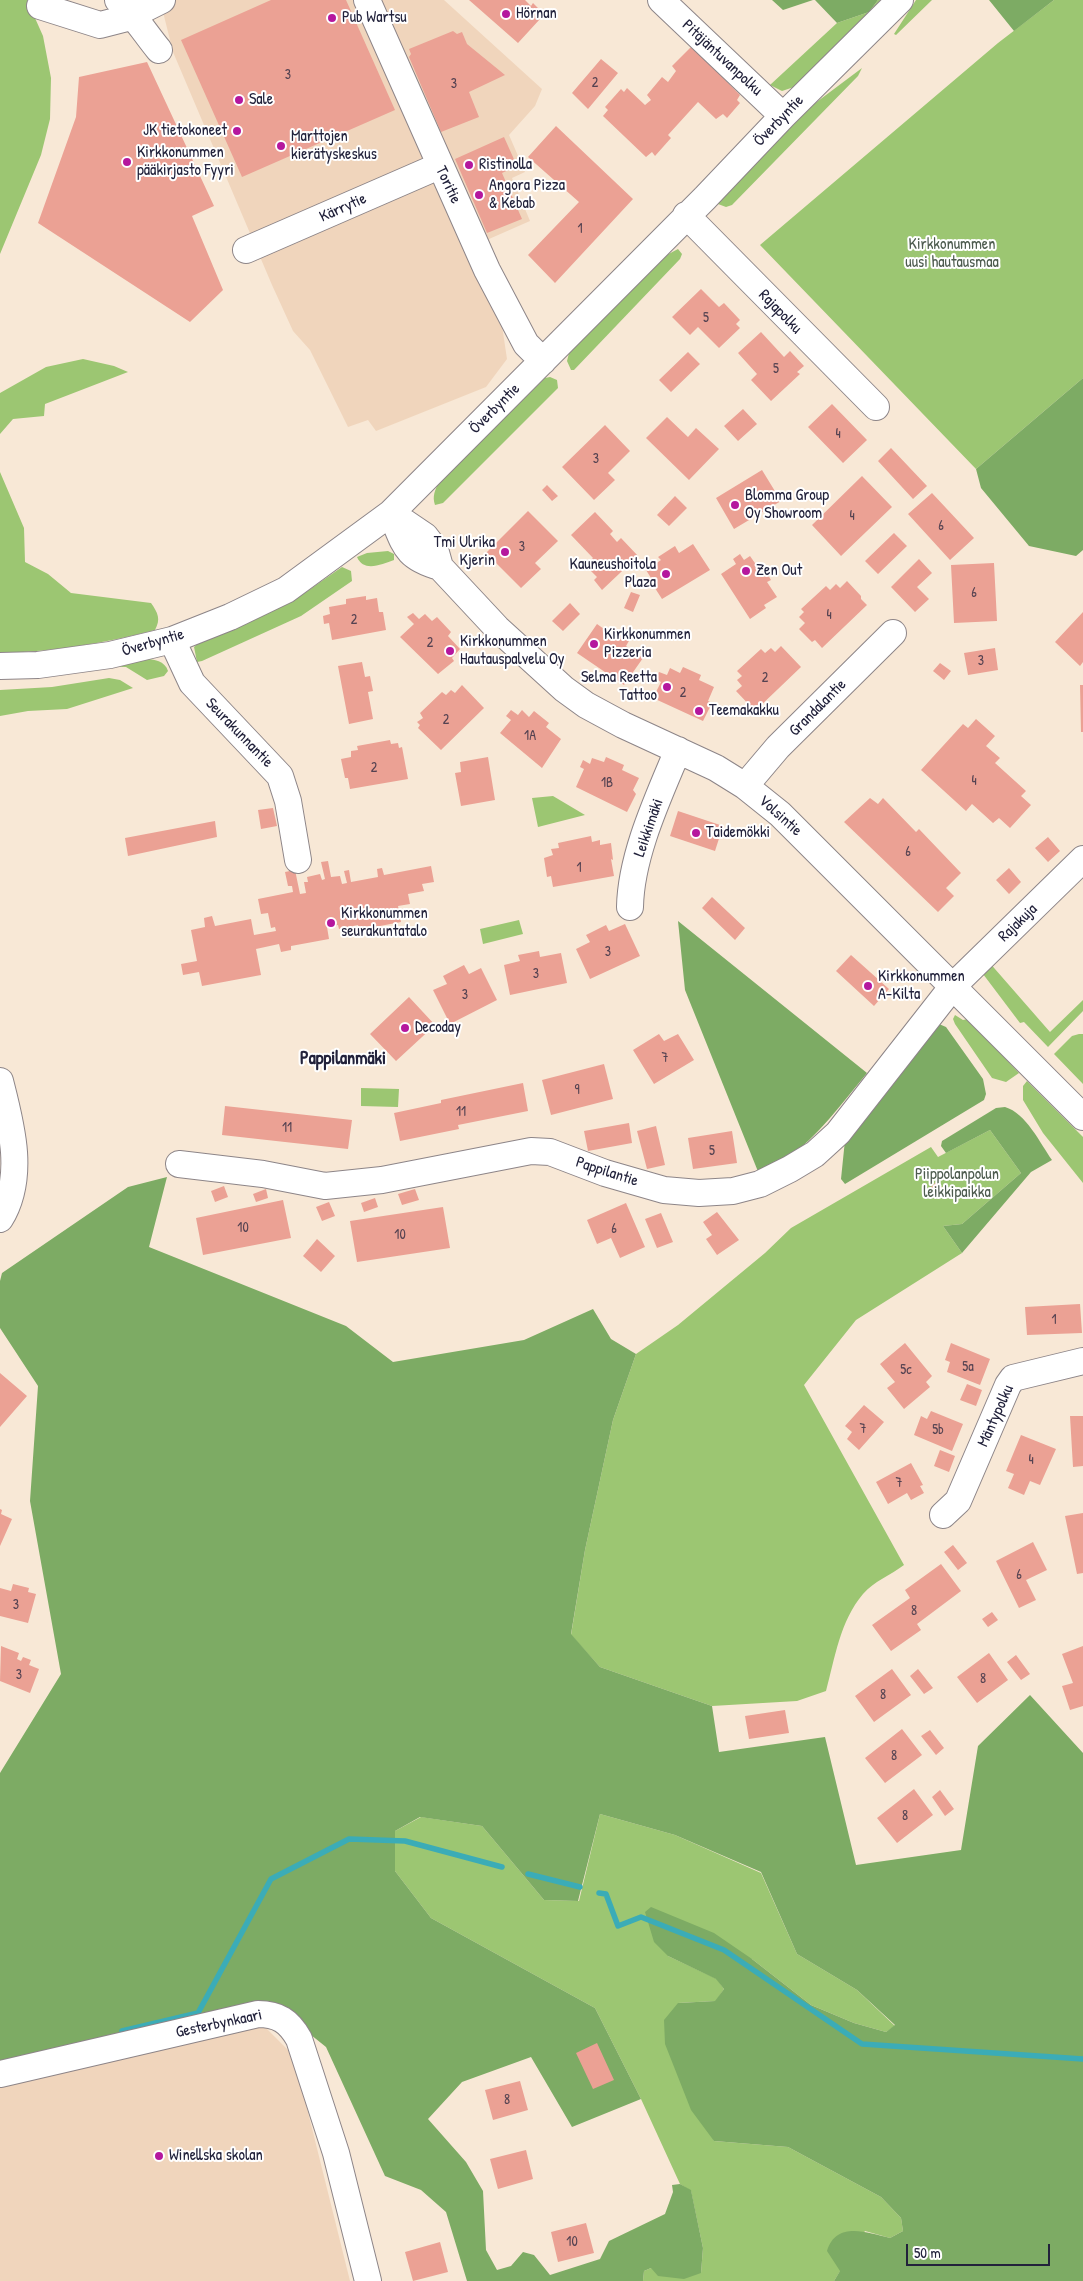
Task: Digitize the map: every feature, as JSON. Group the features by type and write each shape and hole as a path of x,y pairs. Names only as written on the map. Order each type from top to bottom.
{"street":[{"path":"40,6 100,25 130,9 162,0"},
{"name":"Toritie","path":"367,0 439,166 487,270 526,344 543,361"},
{"name":"Pitäjäntuvanpolku","path":"661,0 783,116"},
{"name":"Överbyntie","path":"0,666 74,662 172,640 230,618 286,590 391,514 705,198 783,116 900,0"},
{"path":"130,9 139,26 159,46"},
{"name":"Kärrytie","path":"246,250 439,166"},
{"name":"Rajapolku","path":"686,215 876,407"},
{"name":"Volsintie","path":"391,514 408,551 421,562 440,567 497,628 564,689 586,705 623,725 716,768 745,786 780,814 1083,1117"},
{"name":"Grandalantie","path":"745,786 778,747 893,633"},
{"name":"Seurakunnantie","path":"172,640 192,683 280,776 288,801 298,860"},
{"name":"Leikkimäki","path":"630,908 630,888 635,867 678,750"},
{"name":"Rajakuja","path":"953,986 1083,859"},
{"name":"Pappilantie","path":"179,1164 264,1174 325,1186 382,1180 531,1151 550,1152 605,1173 664,1190 699,1193 733,1191 760,1184 790,1169 815,1154 838,1133 953,986"},
{"path":"0,1081 13,1132 14,1172 8,1201 0,1219"},
{"name":"Mäntypolku","path":"943,1515 958,1501 1013,1378 1083,1361"},
{"name":"Gesterbynkaari","path":"0,2074 258,2014 272,2014 284,2020 292,2027 298,2039 336,2153 368,2281"}],"shaded area":[{"path":"160,0 444,0 542,89 535,106 509,135 525,172 512,178 530,221 489,239 507,359 486,387 376,431 368,420 348,427 310,350 293,331 272,285 173,52"},
{"name":"Winellska skolan","path":"256,2025 267,2029 294,2056 350,2281 0,2281 0,2084"}],"green space":[{"path":"0,0 27,0 43,36 51,78 50,119 41,155 0,254"},
{"path":"772,0 813,0 783,10"},
{"path":"815,0 878,0 869,12 837,23"},
{"path":"878,0 884,0 797,86 782,91 770,85 837,23 869,12"},
{"path":"916,0 932,0 896,35 894,34"},
{"path":"989,0 1054,0 1014,31"},
{"name":"Kirkkonummen uusi hautausmaa","path":"1054,0 1083,0 1083,378 976,469 760,245 998,43"},
{"path":"862,68 858,76 732,205 726,207 718,204 717,201 806,110"},
{"path":"678,249 682,254 680,259 574,370 571,370 567,361 569,353 661,258"},
{"path":"83,359 114,366 128,372 45,404 44,416 13,419 0,434 0,393 46,367"},
{"path":"550,377 557,380 558,388 443,503 435,505 435,490 439,482 545,378"},
{"path":"1083,378 1083,550 1076,556 1029,546 981,488 976,469"},
{"path":"0,472 24,528 25,562 48,574 71,593 151,603 158,616 155,630 79,646 40,651 0,653"},
{"path":"388,551 394,554 394,560 374,566 364,565 357,557 367,553"},
{"path":"342,567 351,571 352,581 301,616 197,662 194,647 197,644 223,634 293,601"},
{"path":"145,659 162,663 168,671 164,676 147,680 126,667 119,667"},
{"path":"109,678 120,680 133,688 67,709 28,711 0,716 0,690 52,687"},
{"path":"553,796 585,815 538,827 532,798"},
{"path":"519,920 523,934 483,944 480,929"},
{"path":"678,921 867,1073 809,1140 786,1159 759,1174 685,990"},
{"path":"988,961 1050,1032 1083,1000 1083,1011 1048,1047 1024,1022 1020,1023 983,974"},
{"path":"955,1015 963,1020 968,1019 1019,1073 1006,1082 992,1078 955,1024 953,1019"},
{"path":"939,1024 946,1027 983,1079 986,1094 984,1100 845,1184 841,1179 845,1140"},
{"path":"1083,1034 1083,1084 1054,1054 1072,1036"},
{"path":"1027,1081 1083,1137 1083,1183 1043,1133 1023,1100 1023,1086"},
{"path":"361,1088 399,1089 398,1107 361,1106"},
{"path":"1005,1107 1020,1115 1052,1160 1031,1172 962,1253 943,1226 962,1224 1021,1173 990,1130 946,1153 941,1146 942,1141 996,1108"},
{"name":"Piippolanpolun leikkipaikka","path":"990,1130 1021,1173 962,1224 943,1226 962,1253 856,1320 804,1385 904,1565 872,1585 855,1605 839,1640 826,1691 797,1701 712,1706 600,1667 571,1635 585,1550 613,1420 636,1354 678,1325 765,1253 791,1228 931,1147 938,1157"},
{"path":"167,1177 149,1247 346,1326 393,1362 524,1340 593,1309 611,1339 636,1354 613,1420 585,1550 571,1634 600,1667 712,1706 719,1752 825,1737 856,1865 961,1850 978,1746 1030,1695 1083,1753 1083,2281 834,2281 840,2271 827,2251 837,2235 853,2231 890,2238 903,2231 901,2218 881,2197 788,2147 714,2141 691,2110 665,2044 664,2020 678,2003 715,2001 724,1989 716,1979 668,1956 654,1942 645,1912 651,1907 714,1933 752,1959 811,2005 854,2023 886,2032 895,2025 857,1990 797,1954 761,1872 675,1835 600,1814 578,1901 544,1900 482,1826 420,1817 395,1831 395,1871 431,1918 595,2008 641,2099 572,2127 531,2057 462,2082 428,2119 466,2162 483,2191 486,2250 497,2270 511,2266 523,2252 534,2255 550,2275 600,2259 609,2241 665,2214 673,2192 672,2185 680,2184 691,2190 703,2248 701,2273 684,2279 658,2276 651,2268 644,2271 643,2281 467,2281 446,2212 421,2190 385,2176 326,2047 270,2002 0,2063 0,1773 61,1674 30,1501 38,1386 0,1328 0,1281 2,1273 128,1187"},
{"path":"600,1814 675,1835 761,1873 797,1954 857,1990 895,2026 886,2032 854,2023 811,2005 752,1959 668,1956 717,1979 724,1989 716,2001 678,2003 714,2141 788,2147 881,2197 901,2218 903,2231 890,2238 865,2231 834,2281 643,2281 644,2271 651,2268 701,2273 703,2248 691,2191 680,2184 641,2099 595,2008 431,1918 395,1871 395,1831 421,1817 482,1826 544,1900 579,1901"}],"building":[{"path":"271,0 346,0 395,110 242,177 181,40"},
{"path":"469,0 525,0 531,6 533,3 540,10 535,15 540,19 518,43"},
{"path":"453,31 457,34 462,32 467,44 505,75 469,92 479,117 441,132 409,57 411,54 409,49"},
{"path":"692,46 740,95 737,100 740,103 727,118 723,114 716,119 698,102 668,135 671,138 655,156 652,152 646,157 603,116 608,110 605,107 621,89 624,92 627,88 645,105 651,100 647,95 662,77 668,82 676,71 672,66"},
{"path":"601,59 618,73 588,109 572,93"},
{"name":"Kirkkonummen pääkirjasto Fyyri","path":"147,62 214,206 192,216 223,290 190,322 38,223 76,117 79,77"},
{"path":"556,126 633,199 555,283 528,255 579,202 528,157"},
{"path":"504,137 517,166 502,173 522,219 487,233 455,159"},
{"path":"701,289 719,307 724,303 740,320 736,324 740,328 719,348 698,327 690,335 672,317"},
{"path":"761,332 784,357 790,351 804,366 797,372 800,374 771,401 751,380 757,374 738,353"},
{"path":"688,352 700,364 671,392 659,380"},
{"path":"832,404 867,440 843,463 808,427"},
{"path":"743,409 757,424 738,441 724,426"},
{"path":"667,417 688,437 696,428 719,449 689,480 646,438"},
{"path":"605,425 630,451 608,473 615,480 594,500 562,467"},
{"path":"891,448 927,486 913,499 878,461"},
{"path":"762,470 781,501 734,529 716,498"},
{"path":"862,476 892,507 841,556 812,525"},
{"path":"547,485 558,496 552,501 542,490"},
{"path":"932,493 974,538 950,560 908,514"},
{"path":"675,496 687,508 669,526 657,515"},
{"path":"528,511 558,541 535,563 541,569 521,588 486,553"},
{"path":"595,512 613,531 610,534 617,542 621,538 638,556 602,590 594,580 597,577 585,565 593,558 571,535"},
{"path":"894,533 907,546 878,574 865,561"},
{"path":"693,544 710,570 662,599 653,585 648,589 645,583 651,578 646,570 661,560 658,557 675,546 679,553"},
{"path":"740,554 744,560 750,556 757,566 761,563 771,580 767,582 777,597 764,605 766,608 750,619 721,574 736,564 733,559"},
{"path":"919,559 932,573 917,587 929,599 915,612 891,587"},
{"path":"994,563 997,621 954,623 951,565"},
{"path":"847,581 867,605 822,648 815,640 812,642 799,629 805,623 799,617 804,612 801,609 826,586 830,590 836,584 840,588"},
{"path":"631,592 640,595 633,612 624,608"},
{"path":"366,596 366,600 377,598 379,612 383,612 386,630 332,640 329,623 324,624 323,616 330,614 329,607 346,604 346,599"},
{"path":"570,603 580,614 563,631 552,621"},
{"path":"1083,612 1083,662 1080,666 1055,642"},
{"path":"413,613 419,619 425,614 432,621 437,617 451,632 448,636 460,649 452,658 454,661 438,674 400,637 414,624 407,617"},
{"path":"597,624 611,634 615,628 630,639 626,646 643,658 624,685 577,653"},
{"path":"781,646 801,667 755,711 736,691 742,686 737,680 742,676 737,671 761,649 765,653 771,648 775,652"},
{"path":"995,648 998,670 968,675 964,653"},
{"path":"362,662 365,677 370,676 373,691 368,692 373,719 349,724 338,666"},
{"path":"940,663 951,671 944,680 933,671"},
{"path":"683,667 701,675 699,680 714,687 708,701 712,703 703,721 653,698 661,682 656,679 659,672 667,675 670,668 680,673"},
{"path":"462,685 484,708 441,750 418,728 420,725 417,722 423,718 420,713 442,692 446,695 451,690 455,693"},
{"path":"1080,685 1083,685 1083,732 1081,732"},
{"path":"511,710 518,715 522,710 529,717 534,711 549,723 546,727 561,739 542,768 500,733 511,720 506,716"},
{"path":"976,719 995,736 986,746 1000,758 995,763 1026,791 1021,796 1031,805 1010,828 999,818 993,823 972,804 966,811 921,770 963,724 968,728"},
{"path":"390,740 391,744 398,743 399,748 402,747 408,779 350,789 348,778 345,778 341,759 351,757 351,751 358,750 357,746"},
{"path":"488,757 495,800 461,806 455,773 461,772 460,762"},
{"path":"606,757 624,765 622,770 639,778 633,790 636,794 627,812 576,787 584,769 580,767 583,760 590,764 592,758 604,762"},
{"path":"870,798 878,804 883,798 916,832 919,829 961,873 946,888 954,896 938,912 844,822"},
{"path":"273,808 277,826 261,829 258,810"},
{"path":"678,811 723,826 715,851 670,836"},
{"path":"215,821 217,837 128,856 125,838"},
{"path":"591,836 592,842 600,840 600,845 611,843 614,876 553,887 551,876 547,877 544,858 553,855 551,849 559,848 558,843"},
{"path":"1048,837 1060,851 1048,862 1035,848"},
{"name":"Kirkkonummen seurakuntatalo","path":"328,861 331,877 340,876 342,884 347,883 344,871 349,870 351,882 378,877 377,869 382,868 384,875 431,866 434,882 422,884 424,891 408,894 410,904 398,906 401,922 359,930 358,925 339,929 338,925 327,927 329,939 291,946 291,950 281,952 279,944 256,949 261,975 202,986 199,972 183,975 181,964 197,961 191,930 205,927 204,918 212,916 215,926 251,919 254,935 276,931 275,927 271,928 268,913 261,914 258,899 293,892 292,886 288,886 285,872 295,870 300,894 306,893 304,882 308,882 307,877 320,874 322,880 325,879 321,862"},
{"path":"1009,868 1021,882 1009,894 996,880"},
{"path":"712,897 745,928 735,940 702,908"},
{"path":"625,924 640,956 590,979 576,949 590,942 586,935 606,925 609,931"},
{"path":"539,951 540,957 561,953 567,983 510,995 504,965 520,961 518,955"},
{"path":"851,955 889,989 874,1006 836,971"},
{"path":"464,965 469,974 481,968 497,1000 450,1024 433,990 447,984 443,976"},
{"path":"409,997 435,1025 396,1061 370,1034"},
{"path":"659,1034 664,1041 678,1034 694,1060 654,1084 633,1050"},
{"path":"604,1064 613,1099 551,1115 542,1080"},
{"path":"523,1083 528,1111 458,1125 459,1129 400,1141 394,1113 441,1103 441,1100"},
{"path":"225,1106 352,1120 348,1149 222,1135"},
{"path":"629,1123 632,1143 588,1151 584,1131"},
{"path":"656,1126 665,1165 647,1169 637,1131"},
{"path":"732,1131 737,1163 693,1169 688,1138"},
{"path":"937,1181 945,1191 938,1197 931,1187"},
{"path":"224,1186 228,1197 215,1202 211,1191"},
{"path":"266,1189 268,1198 256,1202 253,1194"},
{"path":"415,1189 419,1200 402,1205 398,1194"},
{"path":"375,1198 378,1207 364,1212 361,1203"},
{"path":"283,1200 291,1238 203,1255 196,1218"},
{"path":"329,1202 335,1216 322,1221 316,1207"},
{"path":"626,1203 645,1247 620,1258 611,1238 597,1244 587,1220"},
{"path":"443,1207 450,1248 357,1262 350,1221"},
{"path":"717,1212 739,1240 717,1255 706,1239 712,1235 703,1222"},
{"path":"661,1213 673,1242 657,1248 645,1219"},
{"path":"317,1239 335,1256 321,1272 303,1256"},
{"path":"1080,1304 1082,1333 1027,1335 1025,1307"},
{"path":"905,1343 932,1376 926,1382 930,1387 904,1409 887,1388 895,1382 880,1364"},
{"path":"951,1343 990,1359 980,1385 947,1372 950,1362 945,1360"},
{"path":"0,1373 27,1396 0,1427"},
{"path":"967,1384 982,1390 976,1406 960,1400"},
{"path":"864,1405 884,1422 859,1450 847,1439 852,1432 845,1426"},
{"path":"931,1411 963,1424 952,1451 914,1435 921,1416 927,1419"},
{"path":"1070,1416 1083,1416 1083,1466 1073,1467"},
{"path":"1021,1435 1056,1449 1040,1485 1030,1481 1024,1495 1008,1488 1014,1474 1006,1471"},
{"path":"940,1450 955,1456 949,1472 934,1466"},
{"path":"911,1463 923,1485 920,1486 924,1493 911,1500 907,1493 888,1504 876,1482"},
{"path":"0,1509 2,1510 1,1514 12,1519 0,1546"},
{"path":"1083,1513 1083,1573 1077,1574 1065,1516"},
{"path":"1033,1542 1047,1570 1026,1580 1036,1600 1019,1608 996,1561"},
{"path":"953,1545 967,1563 958,1570 944,1552"},
{"path":"941,1564 961,1591 917,1624 921,1630 891,1651 872,1625 910,1598 905,1590"},
{"path":"13,1584 29,1588 28,1592 36,1594 28,1623 0,1616 0,1588 11,1591"},
{"path":"992,1612 998,1620 988,1627 982,1619"},
{"path":"1,1646 19,1653 17,1659 21,1661 23,1657 31,1660 29,1665 39,1669 30,1693 0,1681"},
{"path":"1083,1646 1083,1706 1070,1710 1062,1686 1073,1683 1062,1654"},
{"path":"989,1653 1008,1680 977,1703 957,1677"},
{"path":"1016,1655 1030,1674 1021,1680 1007,1662"},
{"path":"892,1669 911,1695 874,1722 855,1696"},
{"path":"918,1669 933,1688 924,1694 910,1676"},
{"path":"785,1710 789,1733 749,1739 745,1716"},
{"path":"902,1729 922,1755 885,1783 865,1758"},
{"path":"930,1730 944,1748 936,1755 921,1736"},
{"path":"914,1789 933,1815 897,1843 877,1818"},
{"path":"940,1790 954,1809 945,1816 932,1797"},
{"path":"597,2043 614,2080 593,2089 576,2053"},
{"path":"520,2081 528,2110 493,2120 485,2090"},
{"path":"526,2150 533,2179 498,2189 490,2159"},
{"path":"586,2223 594,2253 558,2262 551,2232"},
{"path":"440,2242 448,2272 413,2281 405,2252"}],"waterway":[{"path":"122,2031 198,2013 271,1879 349,1839 405,1841 502,1867"},
{"path":"528,1874 580,1887"},
{"path":"599,1893 606,1894 618,1926 641,1917 724,1950 862,2044 1083,2059"}],"place":[{"name":"Hörnan","path":"506,14"},
{"name":"Pub Wartsu","path":"332,18"},
{"name":"Sale","path":"239,100"},
{"name":"JK tietokoneet","path":"237,131"},
{"name":"Marttojen kierätyskeskus","path":"281,146"},
{"name":"Kirkkonummen pääkirjasto Fyyri","path":"127,162"},
{"name":"Ristinolla","path":"469,165"},
{"name":"Angora Pizza & Kebab","path":"479,195"},
{"name":"Blomma Group Oy Showroom","path":"735,505"},
{"name":"Tmi Ulrika Kjerin","path":"505,552"},
{"name":"Zen Out","path":"746,571"},
{"name":"Kauneushoitola Plaza","path":"666,574"},
{"name":"Kirkkonummen Pizzeria","path":"594,644"},
{"name":"Kirkkonummen Hautauspalvelu Oy","path":"450,651"},
{"name":"Selma Reetta Tattoo","path":"667,687"},
{"name":"Teemakakku","path":"699,711"},
{"name":"Taidemökki","path":"696,833"},
{"name":"Kirkkonummen seurakuntatalo","path":"331,923"},
{"name":"Kirkkonummen A-Kilta","path":"868,986"},
{"name":"Decoday","path":"405,1028"},
{"name":"Winellska skolan","path":"159,2156"}],"district":[{"name":"Pappilanmäki","path":"343,1059"}]}
